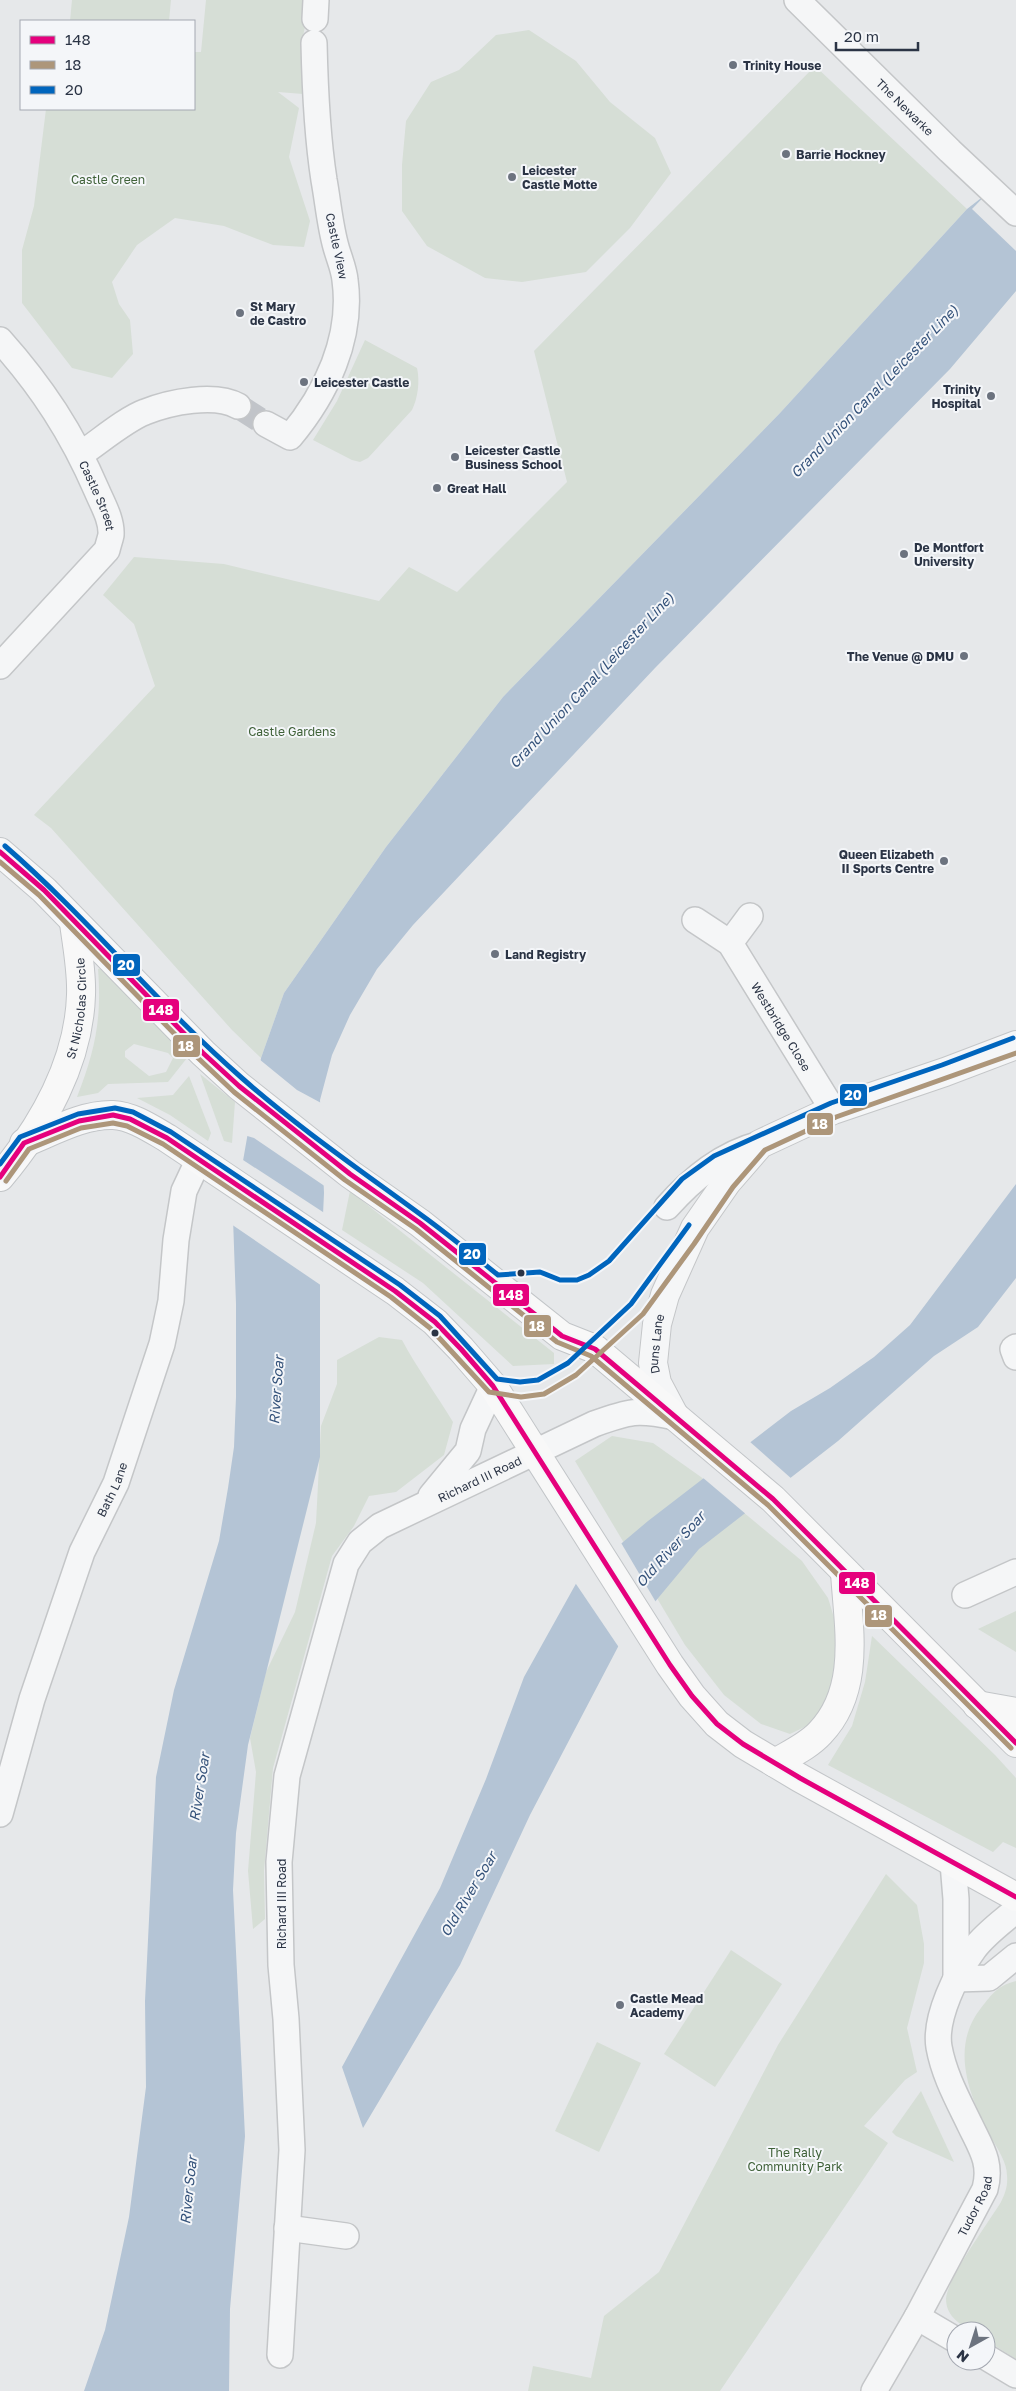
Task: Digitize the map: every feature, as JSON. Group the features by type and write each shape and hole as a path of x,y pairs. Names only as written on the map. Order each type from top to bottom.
{"main road":[{"path":"0,852 44,890 74,923 112,959 203,1053 239,1086 350,1174 420,1223 562,1336 595,1349 773,1499 1016,1743"},
{"name":"St Nicholas Circle","path":"0,1176 24,1143 64,1076 76,1034 82,994 74,923"},
{"path":"24,1143 79,1121 113,1115 130,1119 148,1127 199,1159 338,1252 435,1322 492,1386 644,1624 692,1696 717,1724 743,1744 775,1763 1016,1897"},
{"path":"775,1763 820,1733 834,1713 846,1689 851,1645 845,1572"},
{"path":"977,1705 1016,1712"}],"street":[{"name":"The Newarke","path":"797,0 985,185 1016,212"},
{"name":"Castle View","path":"266,424 290,438 305,419 338,356 346,324 345,280 335,246 324,177 316,106 315,21"},
{"name":"Castle Street","path":"0,340 32,376 63,421 81,454 109,518 111,534 107,550 0,666"},
{"path":"81,454 144,412 171,404 215,399 229,401 238,406"},
{"path":"730,944 750,916"},
{"name":"Westbridge Close","path":"696,920 730,944 833,1110"},
{"name":"Duns Lane","path":"667,1207 687,1185 718,1162 747,1147 760,1144 833,1110 945,1072 1016,1045"},
{"name":"Duns Lane","path":"681,1422 657,1383 652,1363 657,1324 664,1295 695,1228 727,1182 760,1144"},
{"name":"Bath Lane","path":"0,1814 9,1754 32,1699 82,1552 116,1483 162,1344 171,1301 176,1240 184,1191 199,1159"},
{"path":"1016,1347 1012,1349 1016,1357"},
{"name":"Richard III Road","path":"425,1504 468,1451 473,1429 492,1386"},
{"name":"Richard III Road","path":"280,2355 283,2330 292,2150 286,2018 281,1965 280,1862 287,1776 337,1590 349,1558 369,1533 534,1451 626,1412 648,1411 681,1422"},
{"path":"965,1594 1016,1572"},
{"name":"Tudor Road","path":"953,1863 956,1899 956,1979"},
{"name":"Tudor Road","path":"874,2391 917,2317 985,2189 989,2175 984,2155 944,2067 939,2045 940,2028 944,2007 956,1979 975,1948 1016,1910"},
{"path":"956,1979 989,1978 1016,1956"},
{"path":"287,2228 346,2236"},
{"path":"917,2317 946,2334"},
{"path":"996,2364 1016,2375"}],"green space":[{"path":"72,0 171,0 169,20 70,20"},
{"name":"Castle Green","path":"206,0 307,0 307,17 302,41 303,94 278,92 299,108 289,157 310,221 304,247 273,245 224,226 175,218 137,245 112,282 119,304 130,320 133,354 112,378 72,368 22,303 22,250 34,206 46,110 195,110 195,52 201,52"},
{"path":"529,30 576,61 610,102 655,138 671,173 630,228 586,272 522,282 485,278 427,246 402,211 402,165 406,121 431,82 459,70 496,35"},
{"name":"Castle Gardens","path":"815,66 967,209 780,413 503,697 386,847 284,993 261,1058 232,1030 51,828 34,815 155,686 134,624 103,595 134,557 224,564 379,601 409,567 457,592 567,482 534,351"},
{"path":"365,340 417,368 418,384 416,400 412,410 368,458 360,462 352,460 313,440 337,401"},
{"path":"104,967 187,1058 168,1082 108,1084 98,1093 77,1097 96,1034 99,1004 98,969","holes":["134,1044 168,1053 173,1058 166,1072 149,1076 125,1057 125,1051"]},
{"path":"200,1074 235,1102 232,1143 224,1141"},
{"path":"189,1076 211,1133 208,1141 170,1115 137,1098 173,1095"},
{"path":"350,1191 554,1353 554,1364 513,1366 423,1283 342,1230"},
{"path":"379,1337 402,1340 453,1422 444,1455 396,1492 369,1496 354,1526 332,1556 273,1768 264,1871 265,1919 253,1929 248,1871 256,1772 250,1738 266,1672 295,1612 316,1523 321,1426 337,1384 337,1360"},
{"path":"612,1436 653,1443 701,1477 802,1561 828,1598 841,1640 838,1675 819,1720 790,1734 761,1724 724,1695 685,1645 575,1461"},
{"path":"1016,1611 1016,1652 978,1629"},
{"path":"872,1636 995,1755 1016,1778 1016,1848 1003,1842 993,1852 828,1765 852,1726 865,1682"},
{"name":"The Rally Community Park","path":"886,1874 917,1905 924,1944 924,1963 907,2028 917,2072 905,2080 864,2126 888,2143 720,2391 528,2391 533,2366 591,2378 604,2316 659,2272 778,2045"},
{"path":"731,1950 782,1984 715,2087 664,2054"},
{"path":"1016,1981 1016,2359 996,2346 996,2321 957,2321 950,2313 946,2299 953,2278 1005,2193 1007,2171 970,2090 965,2056 966,2040 971,2023 989,1998 1000,1988"},
{"path":"597,2042 641,2063 599,2152 555,2131"},
{"path":"921,2091 954,2162 896,2136 892,2132"}],"water":[{"path":"1016,171 1016,291 950,369 655,668 413,925 377,969 350,1015 332,1055 320,1100 324,1193 320,1280 320,1457 248,1745 236,1833 233,1890 245,2136 230,2309 229,2391 84,2391 105,2330 129,2217 146,2087 145,2001 156,1777 174,1690 219,1541 228,1488 234,1447 236,1397 236,1304 233,1218 261,1058 284,993 386,847 503,697 780,413 967,209"},
{"name":"Old River Soar","path":"1016,1184 1016,1278 978,1327 934,1356 838,1441 699,1549 619,1645 530,1815 460,1965 363,2128 342,2067 440,1888 486,1779 524,1677 578,1580 648,1521 791,1411 830,1388 874,1357 910,1325"}],"pier":[{"path":"1016,169 1016,251 972,209 998,182"},
{"path":"259,1059 297,1090 323,1104 326,1187 254,1138 244,1135"},
{"path":"240,1158 326,1214 322,1286 231,1224"},
{"path":"749,1441 793,1480 747,1515 702,1477"},
{"path":"620,1541 657,1604 620,1649 574,1581"}],"tunnel":[{"path":"238,406 266,424"}],"transit line":[{"name":"20","path":"5,846 66,903 182,1022 243,1079 309,1133 433,1224 498,1275 540,1272 560,1280 577,1280 589,1275 609,1261 682,1179 714,1156 831,1103 942,1065 1013,1038"},
{"name":"148","path":"0,852 44,890 203,1053 239,1086 350,1174 420,1223 562,1336 595,1349 773,1499 1016,1743"},
{"name":"18","path":"0,862 39,895 198,1058 234,1092 345,1180 416,1229 557,1342 591,1356 768,1505 1011,1748"},
{"name":"18","path":"6,1181 29,1149 81,1128 113,1123 127,1126 163,1144 391,1297 430,1328 489,1392 521,1397 544,1394 576,1375 643,1314 733,1187 765,1150 836,1117 1016,1053"},
{"name":"20","path":"0,1164 20,1137 78,1114 115,1108 133,1112 171,1132 400,1285 440,1316 497,1379 520,1382 538,1380 568,1363 631,1304 689,1225"},
{"name":"148","path":"0,1177 24,1143 79,1121 113,1115 130,1119 167,1138 395,1291 435,1322 493,1386 670,1665 692,1696 717,1724 743,1744 800,1778 1016,1897"}],"place":[{"name":"Trinity House","path":"733,65"},
{"name":"Barrie Hockney","path":"786,154"},
{"name":"Leicester Castle Motte","path":"512,177"},
{"name":"St Mary de Castro","path":"240,313"},
{"name":"Leicester Castle","path":"304,382"},
{"name":"Trinity Hospital","path":"991,396"},
{"name":"Leicester Castle Business School","path":"455,457"},
{"name":"Great Hall","path":"437,488"},
{"name":"De Montfort University","path":"904,554"},
{"name":"The Venue @ DMU","path":"964,656"},
{"name":"Queen Elizabeth II Sports Centre","path":"944,861"},
{"name":"Land Registry","path":"495,954"},
{"name":"Castle Mead Academy","path":"620,2005"}],"water label":[{"name":"Grand Union Canal (Leicester Line)","path":"874,391"},
{"name":"Grand Union Canal (Leicester Line)","path":"591,680"},
{"name":"River Soar","path":"276,1390"},
{"name":"River Soar","path":"199,1787"},
{"name":"River Soar","path":"188,2190"}]}
